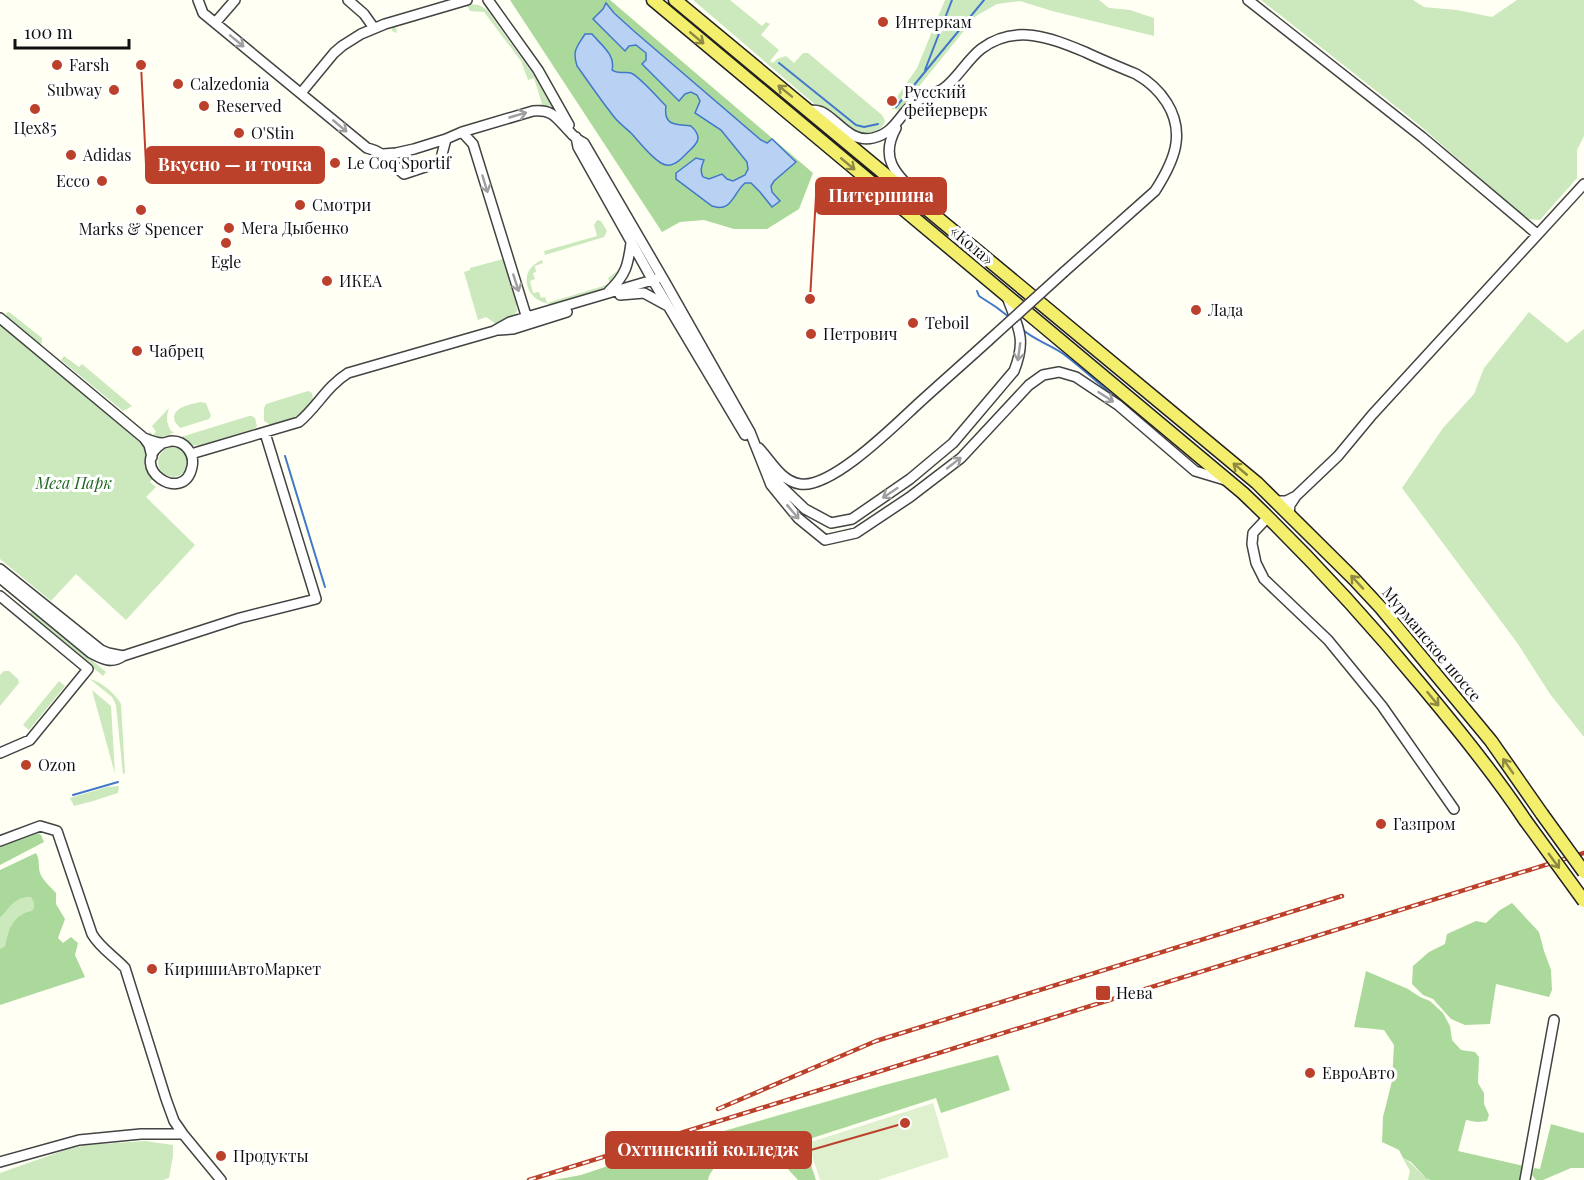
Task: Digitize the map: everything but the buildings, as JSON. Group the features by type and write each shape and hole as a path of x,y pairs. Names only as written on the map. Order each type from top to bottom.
{"main road":[{"name":"«Кола»","path":"653,0 1268,517"},
{"name":"«Кола»","path":"675,0 1193,429 1283,508"},
{"name":"Мурманское шоссе","path":"1283,508 1354,579 1410,641 1491,741 1584,872"},
{"name":"Мурманское шоссе","path":"1268,517 1341,591 1396,654 1472,748 1584,901"}],"street":[{"path":"198,0 203,13 367,148 383,154 404,174 440,162 446,139"},
{"path":"215,23 235,0"},
{"path":"348,0 364,14 374,28"},
{"path":"301,93 342,46 361,34 467,0"},
{"path":"488,0 538,70 631,243 659,281 670,309 745,435 755,443 784,478 800,484 811,483 829,476 862,454 1155,191 1172,159 1176,143 1176,127 1171,110 1147,80 1056,40 1038,35 1011,36 997,40 983,48 945,88 914,104 890,131 873,138 859,138 848,133 820,111 808,110"},
{"path":"1248,0 1422,137 1537,234"},
{"path":"383,154 414,149 533,111 550,112 584,143 659,281 780,484 805,509 831,523 852,519 910,479 953,443 1014,371 1019,358 1021,335 1007,296"},
{"path":"900,120 889,144 888,152 892,166 900,179 938,212 942,221"},
{"path":"462,132 473,144 528,316 538,321"},
{"path":"1283,508 1290,505 1296,496 1338,456 1372,415 1584,184"},
{"path":"608,292 627,269 631,243"},
{"path":"494,331 528,316 608,292 659,281"},
{"path":"191,454 299,422 334,383 348,373 494,331 513,329 659,281"},
{"path":"620,295 644,293 664,303 670,309"},
{"path":"512,322 523,303"},
{"path":"0,318 144,438 149,445 152,468 158,478 166,483 176,483 184,479 193,464 187,447 171,441 163,443 155,450 152,457"},
{"path":"755,443 771,485 798,518 825,540 856,533 910,497 961,458 1029,385 1043,375 1059,372 1076,377 1118,405 1195,471 1229,482"},
{"path":"0,578 91,653 102,659 110,660 117,660 123,656 240,618 316,599 265,433"},
{"path":"144,438 163,443"},
{"path":"1283,508 1286,501 1296,496"},
{"path":"1268,517 1253,533 1252,544 1256,563 1264,579 1328,640 1382,706 1454,809"},
{"path":"0,569 101,650 123,656"},
{"path":"0,596 88,669 30,740 0,753"},
{"path":"0,841 40,826 57,831 92,934 100,946 125,968 174,1121 221,1180"},
{"path":"1525,1180 1554,1020"},
{"path":"0,1162 79,1140 141,1134 183,1134"}],"green space":[{"path":"510,0 610,0 813,173 799,209 767,229 734,229 704,220 680,222 662,232"},
{"path":"693,0 730,0 762,26 766,22 770,24 761,35 779,50 770,61 773,63 786,56 794,63 803,53 808,53 882,115 885,121 883,125 875,131 864,133 853,131 833,120"},
{"path":"945,0 1099,0 1109,8 1130,10 1154,18 1154,36 1020,1 997,4 976,16 900,110 892,109 892,104 917,68"},
{"path":"1261,0 1413,0 1424,7 1457,10 1492,17 1517,0 1584,0 1584,136 1577,150 1577,178 1540,220 1527,219 1418,124"},
{"path":"468,4 479,5 487,10 535,77 557,115 537,106 542,104 534,78 528,80 521,61 484,12 470,11 467,6 396,27 397,33 392,31 392,26"},
{"path":"597,220 601,221 607,231 604,237 545,255 544,251 597,236 594,225"},
{"path":"503,259 517,311 511,318 496,324 486,317 478,320 464,272 470,268"},
{"path":"542,260 543,263 535,266 536,272 533,273 535,279 530,281 533,293 539,292 541,298 545,297 547,303 610,284 608,278 620,269 623,270 612,285 605,288 555,304 545,303 531,293 527,279 534,265"},
{"path":"9,312 42,338 42,343 38,345 7,318 6,313"},
{"path":"1529,312 1567,343 1584,329 1584,737 1550,694 1518,644 1402,488 1443,428 1474,394 1484,368"},
{"name":"Мега Парк","path":"0,323 140,442 142,441 148,452 148,470 152,479 150,482 156,487 146,497 195,545 126,620 76,574 51,601 0,559"},
{"path":"64,356 79,367 82,364 132,406 123,411 61,360"},
{"path":"308,391 312,393 313,400 296,417 274,427 264,421 266,404"},
{"path":"200,402 206,403 211,416 209,419 180,428 175,422 175,413 184,406"},
{"path":"169,408 167,422 171,431 174,432 161,438 147,435 150,432 153,435 156,432 152,426"},
{"path":"249,416 255,418 257,426 252,431 204,446 190,445 181,437"},
{"path":"173,447 179,448 187,456 187,468 179,476 173,477 167,476 159,468 158,462 159,456 167,448"},
{"path":"32,610 106,672 103,676 29,615"},
{"path":"4,671 9,671 19,683 0,706 0,675"},
{"path":"90,679 107,689 121,704 125,773 123,774 116,705 112,697"},
{"path":"59,681 65,686 29,730 23,725"},
{"path":"92,690 111,706 115,774"},
{"path":"119,786 118,793 74,806 70,798 107,787"},
{"path":"38,833 44,842 0,865 0,846"},
{"path":"36,853 40,873 56,893 56,904 65,919 58,938 63,943 71,937 78,943 75,955 85,977 0,1005 0,949 5,946 8,932 13,924 24,913 33,910 34,903 31,897 20,899 13,903 0,918 0,870"},
{"path":"31,897 34,903 33,910 13,923 5,946 0,949 0,918 11,903 17,899"},
{"path":"1512,903 1539,932 1551,970 1552,990 1549,997 1496,984 1490,1024 1465,1025 1451,1019 1433,999 1423,995 1412,984 1413,966 1429,952 1445,944 1447,934 1476,921 1486,923"},
{"path":"1366,971 1430,1001 1443,1013 1450,1026 1452,1040 1461,1050 1475,1052 1479,1057 1478,1083 1484,1093 1484,1104 1489,1115 1487,1121 1466,1120 1458,1151 1524,1166 1523,1180 1431,1180 1403,1158 1399,1150 1382,1142 1383,1117 1392,1081 1394,1045 1384,1030 1354,1027"},
{"path":"998,1055 1010,1090 941,1113 936,1098 803,1141 816,1180 798,1180 766,1142 723,1161 716,1166 708,1180 554,1180 581,1175 647,1153"},
{"path":"933,1103 949,1157 878,1180 820,1180 808,1143"},
{"path":"1551,1124 1584,1132 1584,1168 1571,1168 1543,1180 1536,1180 1532,1175 1534,1168 1540,1169"},
{"path":"145,1141 173,1145 169,1178 163,1180 0,1180 0,1173 65,1150 86,1145"},
{"path":"1403,1158 1431,1180 1408,1180 1410,1171"}],"water":[{"path":"606,3 635,32 761,140 767,143 772,139 796,162 771,186 772,192 780,201 772,207 751,183 745,183 732,201 724,207 712,206 676,179 676,173 696,158 704,160 701,169 703,177 709,179 722,174 733,181 745,175 748,169 747,162 721,130 695,113 700,101 697,95 691,92 685,94 679,101 642,64 646,60 646,53 636,45 629,46 625,51 593,19"},
{"path":"585,34 592,34 610,55 612,70 631,73 654,93 666,106 669,121 691,126 695,130 698,137 697,143 679,160 665,165 657,160 605,106 577,66 575,52"}],"waterway":[{"path":"925,70 952,0"},
{"path":"896,107 984,0"},
{"path":"779,63 856,125 864,127 878,124"},
{"path":"977,291 979,296 1009,317"},
{"path":"1022,329 1062,353 1116,398"},
{"path":"285,456 325,587"},
{"path":"73,795 118,782"}],"railway":[{"path":"529,1180 1584,853"},
{"path":"718,1109 876,1041 1342,896"}],"place":[{"name":"Интеркам","path":"883,22"},
{"name":"Farsh","path":"57,65"},
{"name":"Вкусно — и точка","path":"141,65"},
{"name":"Calzedonia","path":"178,84"},
{"name":"Subway","path":"114,90"},
{"name":"Русский фейерверк","path":"892,101"},
{"name":"Reserved","path":"204,106"},
{"name":"Цех85","path":"35,109"},
{"name":"O'Stin","path":"239,133"},
{"name":"Adidas","path":"71,155"},
{"name":"Le Coq Sportif","path":"335,163"},
{"name":"Ecco","path":"102,181"},
{"name":"Смотри","path":"300,205"},
{"name":"Marks & Spencer","path":"141,210"},
{"name":"Мега Дыбенко","path":"229,228"},
{"name":"Egle","path":"226,243"},
{"name":"ИКЕА","path":"327,281"},
{"name":"Питершина","path":"810,299"},
{"name":"Лада","path":"1196,310"},
{"name":"Teboil","path":"913,323"},
{"name":"Петрович","path":"811,334"},
{"name":"Чабрец","path":"137,351"},
{"name":"Ozon","path":"26,765"},
{"name":"Газпром","path":"1381,824"},
{"name":"КиришиАвтоМаркет","path":"152,969"},
{"name":"Нева","path":"1103,993"},
{"name":"ЕвроАвто","path":"1310,1073"},
{"name":"Охтинский колледж","path":"905,1123"},
{"name":"Продукты","path":"221,1156"}]}
